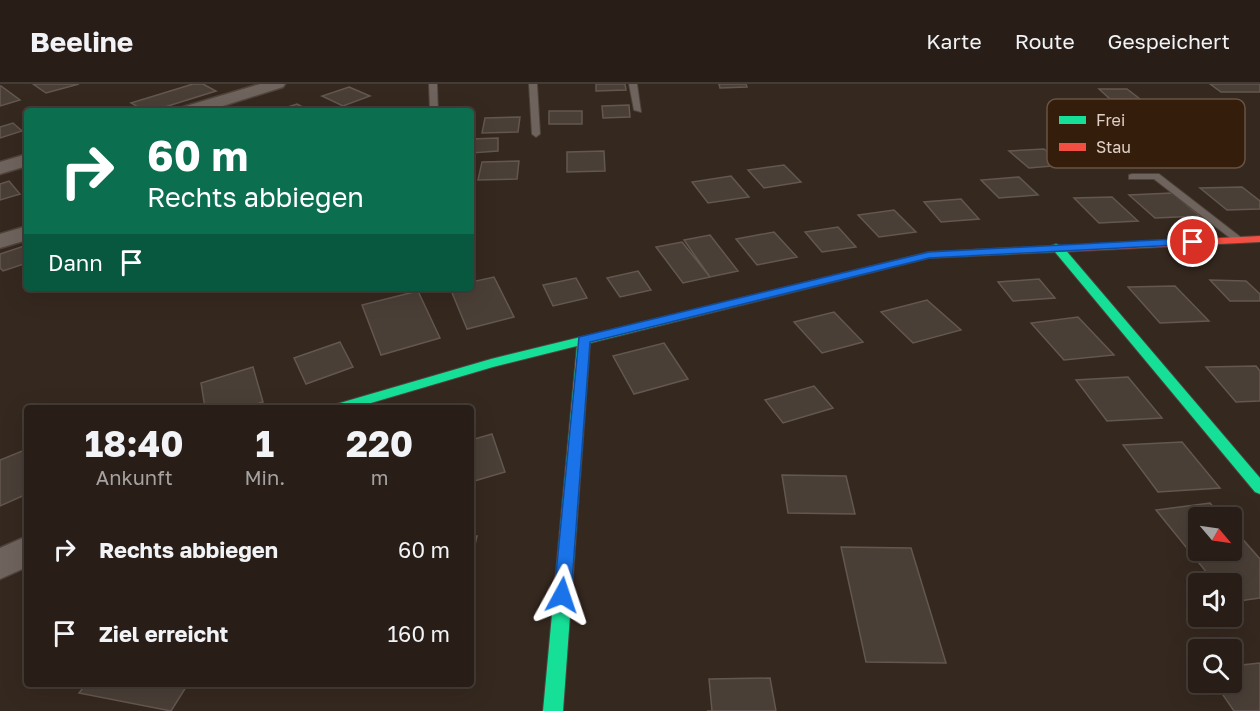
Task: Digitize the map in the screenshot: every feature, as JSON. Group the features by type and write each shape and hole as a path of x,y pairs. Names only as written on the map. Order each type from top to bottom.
{"street":[{"path":"220,84 230,103"},
{"path":"204,108 230,103 277,84"},
{"path":"0,168 24,161"},
{"path":"0,242 24,234"},
{"path":"348,405 491,363 929,255 1260,239"},
{"path":"1056,248 1260,488"},
{"path":"553,711 584,340"},
{"path":"0,564 24,552"}],"lane":[{"path":"433,84 434,108"},
{"path":"533,84 536,134"},
{"path":"633,84 638,110"},
{"path":"1132,177 1156,176 1238,240"}],"building":[{"path":"33,84 79,84 46,93"},
{"path":"193,84 203,84 216,91 162,108 140,108 131,103"},
{"path":"596,84 625,84 626,90 596,91"},
{"path":"719,84 746,84 747,87 720,88"},
{"path":"1210,84 1260,84 1260,92 1221,92"},
{"path":"1,86 20,100 0,106"},
{"path":"349,87 370,96 343,106 322,96"},
{"path":"1099,89 1127,89 1140,99 1110,99"},
{"path":"297,104 304,108 284,108"},
{"path":"629,105 630,117 603,118 602,106"},
{"path":"549,111 582,111 582,124 549,124"},
{"path":"520,117 518,132 482,133 485,118"},
{"path":"13,123 22,131 0,138 0,127"},
{"path":"498,138 498,151 474,153 474,139"},
{"path":"1044,149 1047,151 1047,166 1029,168 1009,151"},
{"path":"604,151 605,171 567,172 567,152"},
{"path":"519,161 517,179 478,180 482,162"},
{"path":"784,165 801,182 764,188 748,170"},
{"path":"731,176 749,197 708,203 692,182"},
{"path":"1019,177 1038,195 999,198 981,180"},
{"path":"9,181 20,194 0,200 0,184"},
{"path":"1242,187 1260,201 1260,209 1227,210 1200,188"},
{"path":"1172,193 1200,216 1155,218 1129,195"},
{"path":"1112,197 1138,221 1099,223 1074,198"},
{"path":"961,199 979,219 941,222 924,202"},
{"path":"894,210 916,232 879,237 858,215"},
{"path":"838,227 856,247 822,252 805,232"},
{"path":"774,232 797,257 757,265 736,239"},
{"path":"710,235 738,271 710,277 684,240"},
{"path":"682,242 710,277 683,283 656,247"},
{"path":"24,246 24,264 3,271 0,268 0,254"},
{"path":"638,271 651,290 620,297 607,278"},
{"path":"494,277 514,317 467,329 451,291 474,291 474,281"},
{"path":"576,278 587,298 553,306 543,285"},
{"path":"1039,279 1055,298 1013,301 998,282"},
{"path":"1210,280 1246,281 1260,294 1260,301 1230,301"},
{"path":"1175,286 1209,321 1160,323 1128,287"},
{"path":"418,291 440,338 381,355 362,305"},
{"path":"927,300 961,330 913,343 881,312"},
{"path":"834,312 863,342 822,353 794,322"},
{"path":"1078,317 1114,355 1064,360 1031,323"},
{"path":"340,342 353,367 306,384 294,358"},
{"path":"664,343 688,379 634,394 613,356"},
{"path":"1256,366 1260,371 1260,401 1236,402 1206,367"},
{"path":"253,367 263,402 253,405 205,405 201,383"},
{"path":"1128,377 1162,418 1107,421 1076,380"},
{"path":"814,386 833,408 783,423 765,400"},
{"path":"492,434 505,472 474,481 474,439"},
{"path":"1182,442 1220,488 1158,492 1123,445"},
{"path":"24,450 24,495 0,506 0,460"},
{"path":"782,475 846,476 855,514 788,513"},
{"path":"1210,503 1213,507 1188,507 1188,549 1156,510"},
{"path":"1242,538 1260,559 1260,598 1242,601 1242,573 1207,573 1197,561 1242,561"},
{"path":"841,547 911,548 946,663 866,662"},
{"path":"1260,663 1260,711 1234,711 1222,693 1242,693 1242,665"},
{"path":"770,678 776,711 712,711 709,679"},
{"path":"84,687 186,687 171,711 79,693"}],"traffic: fast":[{"path":"1056,247 1260,488"},
{"path":"348,405 491,363 929,255 1059,249"},
{"path":"553,711 584,340"}],"traffic: jam":[{"path":"1059,249 1260,239"}],"route":[{"path":"562,595 584,340 929,255 1193,242"}]}
